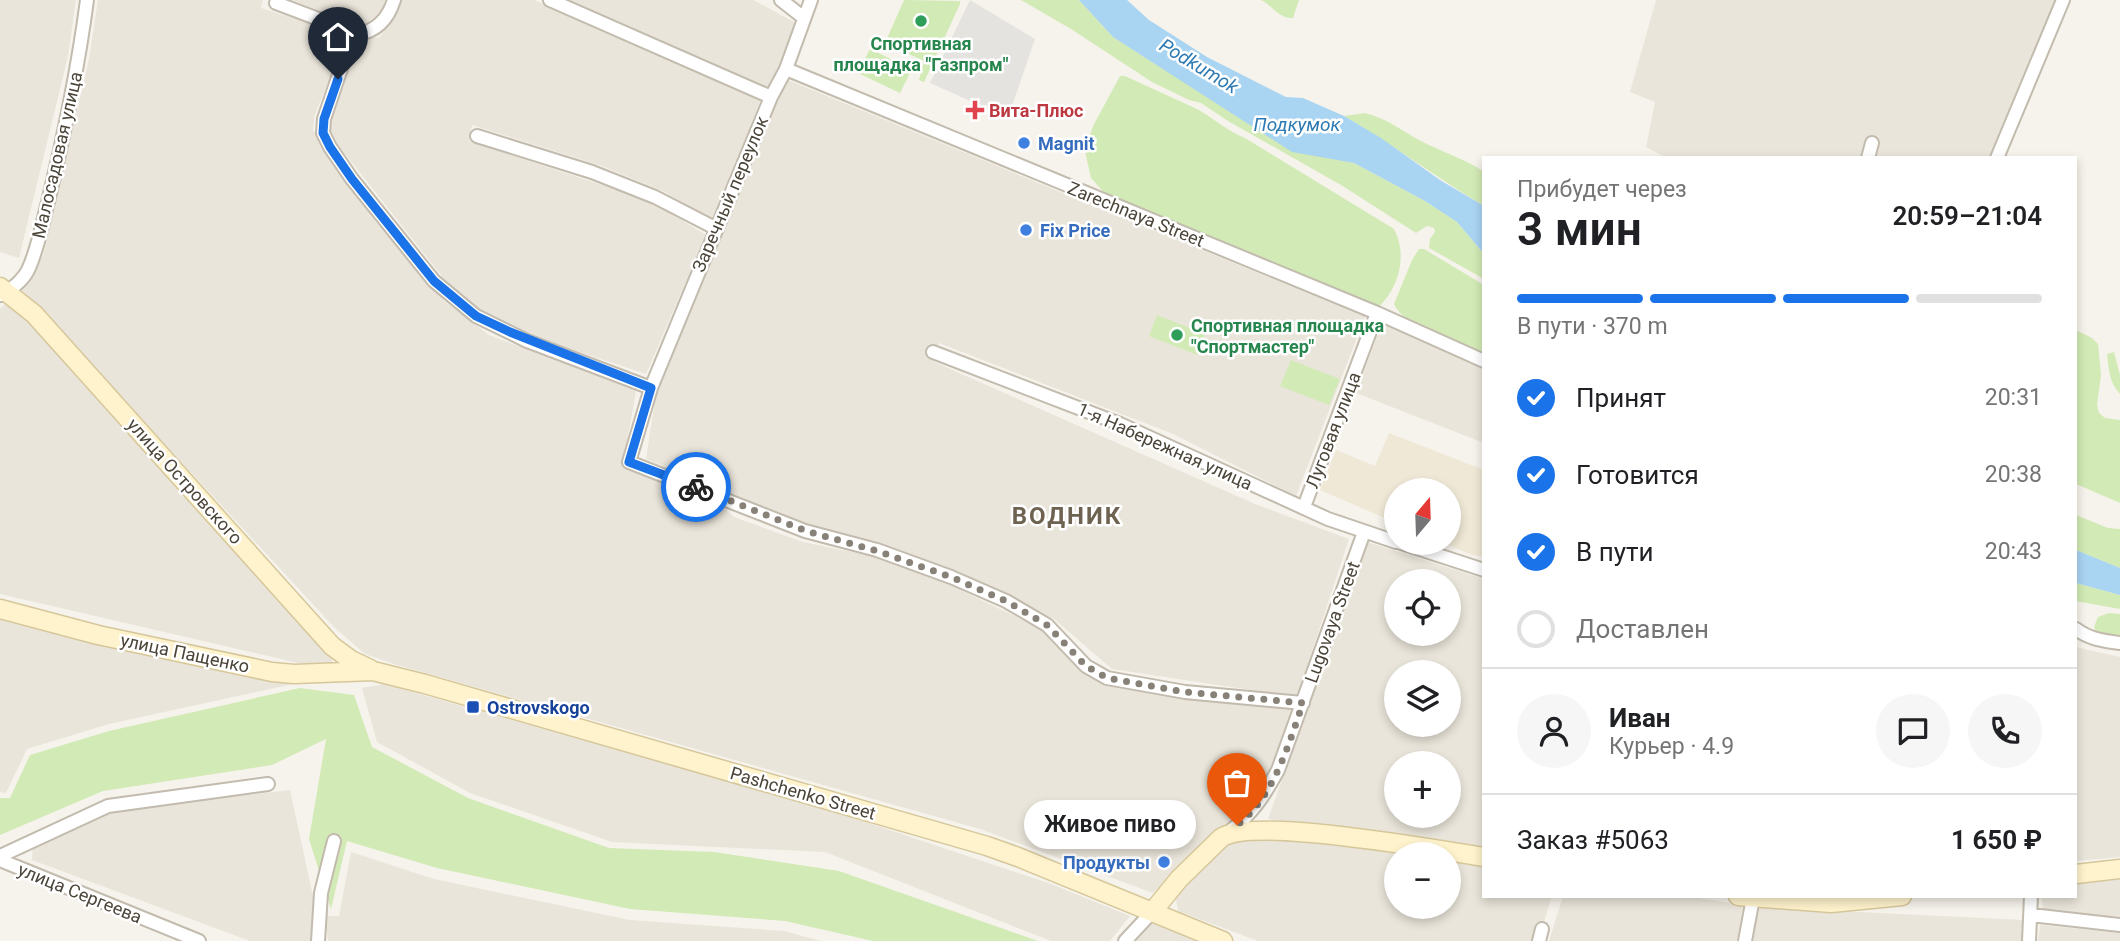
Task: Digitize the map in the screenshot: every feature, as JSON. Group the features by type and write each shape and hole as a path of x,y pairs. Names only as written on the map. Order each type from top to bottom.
{"street":[{"name":"Малосадовая улица","path":"3,291 26,273 34,256 79,56 87,0"},
{"path":"276,3 358,34 373,32 390,12 394,0"},
{"path":"550,0 771,97"},
{"path":"781,0 804,18"},
{"name":"Заречный переулок","path":"811,0 786,69 771,97 677,320 651,388 629,462 806,531 889,555 995,596 1047,625 1086,666 1107,678 1185,692 1303,703"},
{"path":"1998,156 2063,0"},
{"path":"358,34 344,61 324,119 323,133 352,179 434,281 476,316 527,341 651,388"},
{"name":"Zarechnaya Street","path":"786,69 1377,313 1482,360"},
{"path":"477,135 604,177 655,197 717,229"},
{"path":"1869,156 1872,143"},
{"name":"улица Островского","path":"3,291 34,314 61,343 332,646 373,671"},
{"name":"Луговая улица","path":"1304,507 1377,313"},
{"name":"1-я Набережная улица","path":"933,352 1120,424 1304,507 1384,538"},
{"name":"Lugovaya Street","path":"1153,911 1179,879 1249,816 1278,770 1364,532"},
{"name":"1-я Набережная улица","path":"1437,555 1482,569"},
{"name":"улица Пащенко","path":"0,609 97,635 272,671 294,674 373,671"},
{"path":"2077,630 2083,635 2101,641 2120,643"},
{"name":"Pashchenko Street","path":"373,671 476,698 987,846 1223,941"},
{"path":"0,858 108,806 268,784"},
{"path":"1254,810 1260,825 1275,831"},
{"path":"1226,835 1246,830 1275,831 1414,846 1482,857"},
{"path":"318,941 321,893 334,841"},
{"name":"улица Сергеева","path":"0,858 200,941"},
{"path":"2077,874 2120,869"},
{"path":"1745,898 1745,941"},
{"path":"1759,898 1831,903 1871,898"},
{"path":"2029,941 2031,898"},
{"path":"1125,941 1153,911"},
{"path":"2031,915 2120,925"}],"shaded area":[{"path":"0,0 76,0 68,56 19,258 0,252"},
{"path":"98,0 263,0 261,8 347,36 315,114 313,130 374,220 444,301 489,335 636,391 623,465 717,502 734,517 803,542 876,557 948,584 1039,628 1079,669 1107,685 1297,707 1274,767 1258,794 1153,893 980,829 365,654 334,627 21,289 43,256 89,59"},
{"path":"292,0 385,0 382,9 371,23 360,26"},
{"path":"401,0 534,0 761,99 713,220 663,191 602,166 472,125 469,141 650,201 706,235 646,374 532,336 480,310 444,279 331,136 329,119 352,55 360,40 380,37 397,13"},
{"path":"566,0 753,0 798,24 781,67 767,89"},
{"path":"970,0 1035,39 1008,118 930,83"},
{"path":"1656,0 2057,0 1989,156 1663,156 1646,147 1655,102 1630,92"},
{"path":"788,80 1365,317 1296,496 1173,434 939,343 932,361 1255,504 1349,539 1297,697 1112,669 1054,619 956,571 879,542 809,525 646,459 656,393 770,115"},
{"path":"6,303 31,320 332,655 332,665 315,667 0,594 0,309"},
{"path":"1382,323 1482,366 1482,442 1356,393"},
{"path":"1389,433 1482,469 1482,557 1461,550 1461,478 1384,478 1384,518 1320,490 1336,450 1375,466"},
{"path":"1367,542 1384,547 1384,555 1408,555 1452,569 1384,569 1384,646 1461,646 1461,572 1482,578 1482,849 1461,846 1461,842 1434,842 1268,819"},
{"path":"0,617 298,683 109,724 27,749 6,793 0,792"},
{"path":"2077,647 2120,657 2120,857 2077,861"},
{"path":"384,684 836,812 1051,884 1130,916 1110,941 1051,941 825,852 612,842 470,793 377,742 362,688"},
{"path":"290,790 314,901 310,941 250,941 32,860 33,843 112,811"},
{"path":"1276,835 1384,852 1384,919 1461,919 1461,864 1482,867 1482,898 1551,898 1538,941 1258,941 1178,911 1175,894 1221,844"},
{"path":"351,852 434,879 630,920 784,931 821,941 328,941 325,916 339,916"},
{"path":"2120,879 2120,917 2043,910 2042,898 2077,898 2077,884"},
{"path":"1562,898 1699,898 1743,905 1737,941 1549,941"},
{"path":"1757,907 2024,920 2023,941 1753,941"},
{"path":"1153,920 1210,941 1136,941"},
{"path":"2040,925 2120,933 2120,941 2038,941"}],"green space":[{"name":"Спортивная площадка \"Газпром\"","path":"904,0 960,1 924,82 919,80 924,61 885,43"},
{"path":"1021,0 1079,0 1113,37 1292,151 1354,163 1425,201 1457,222 1482,252 1482,278 1429,248 1434,228 1427,226 1416,233 1341,185 1201,103 1152,82"},
{"path":"1261,0 1299,0 1293,18 1288,18"},
{"path":"870,49 912,69 900,93 858,73"},
{"path":"1120,76 1197,109 1394,229 1401,260 1396,281 1385,300 1378,308 1108,197 1091,178 1085,151 1093,126"},
{"path":"1365,113 1373,115 1482,171 1482,205 1379,138 1344,116"},
{"path":"1419,249 1424,249 1482,284 1482,352 1420,327 1400,312 1394,304"},
{"name":"Спортивная площадка \"Спортмастер\"","path":"1157,315 1205,334 1197,355 1149,336"},
{"path":"2077,330 2098,344 2101,375 2097,405 2099,413 2105,418 2120,420 2120,503 2077,484"},
{"path":"2114,352 2120,375 2120,394 2108,365 2107,354"},
{"path":"1291,360 1340,379 1329,405 1280,386"},
{"path":"2077,515 2108,528 2120,529 2120,568 2077,550"},
{"path":"2077,583 2120,595 2120,609 2077,601"},
{"path":"2109,613 2120,614 2120,641 2097,633 2094,627 2098,617"},
{"path":"300,688 354,695 372,747 468,798 609,848 714,852 839,871 1038,941 873,941 785,921 630,909 437,868 347,841 331,909 309,839 326,739 272,765 103,791 0,835 0,798 10,798 30,755 109,731"}],"water":[{"name":"Подкумок","path":"1079,0 1127,0 1149,20 1207,57 1286,97 1303,98 1344,116 1381,138 1440,180 1482,205 1482,252 1457,222 1425,201 1354,163 1292,152 1113,37"},
{"path":"2077,550 2120,568 2120,595 2077,583"}],"way so far":[{"path":"696,487 806,531 877,551 951,577 1006,601 1047,625 1086,666 1107,678 1185,692 1303,703 1278,770 1262,799 1249,816 1237,825"}],"place":[{"name":"Спортивная площадка \"Газпром\"","path":"921,21"},
{"name":"Вита-Плюс","path":"975,110"},
{"name":"Magnit","path":"1024,143"},
{"name":"Fix Price","path":"1026,230"},
{"name":"Спортивная площадка \"Спортмастер\"","path":"1177,335"},
{"name":"Ostrovskogo","path":"473,707"},
{"name":"Живое пиво","path":"1237,825"},
{"name":"Продукты","path":"1164,862"}],"district":[{"name":"ВОДНИК","path":"1067,516"}],"route":[{"path":"338,79 324,119 323,133 352,179 434,281 476,316 527,341 651,388 629,462 696,487"}],"water label":[{"name":"Podkumok","path":"1199,66"}]}
